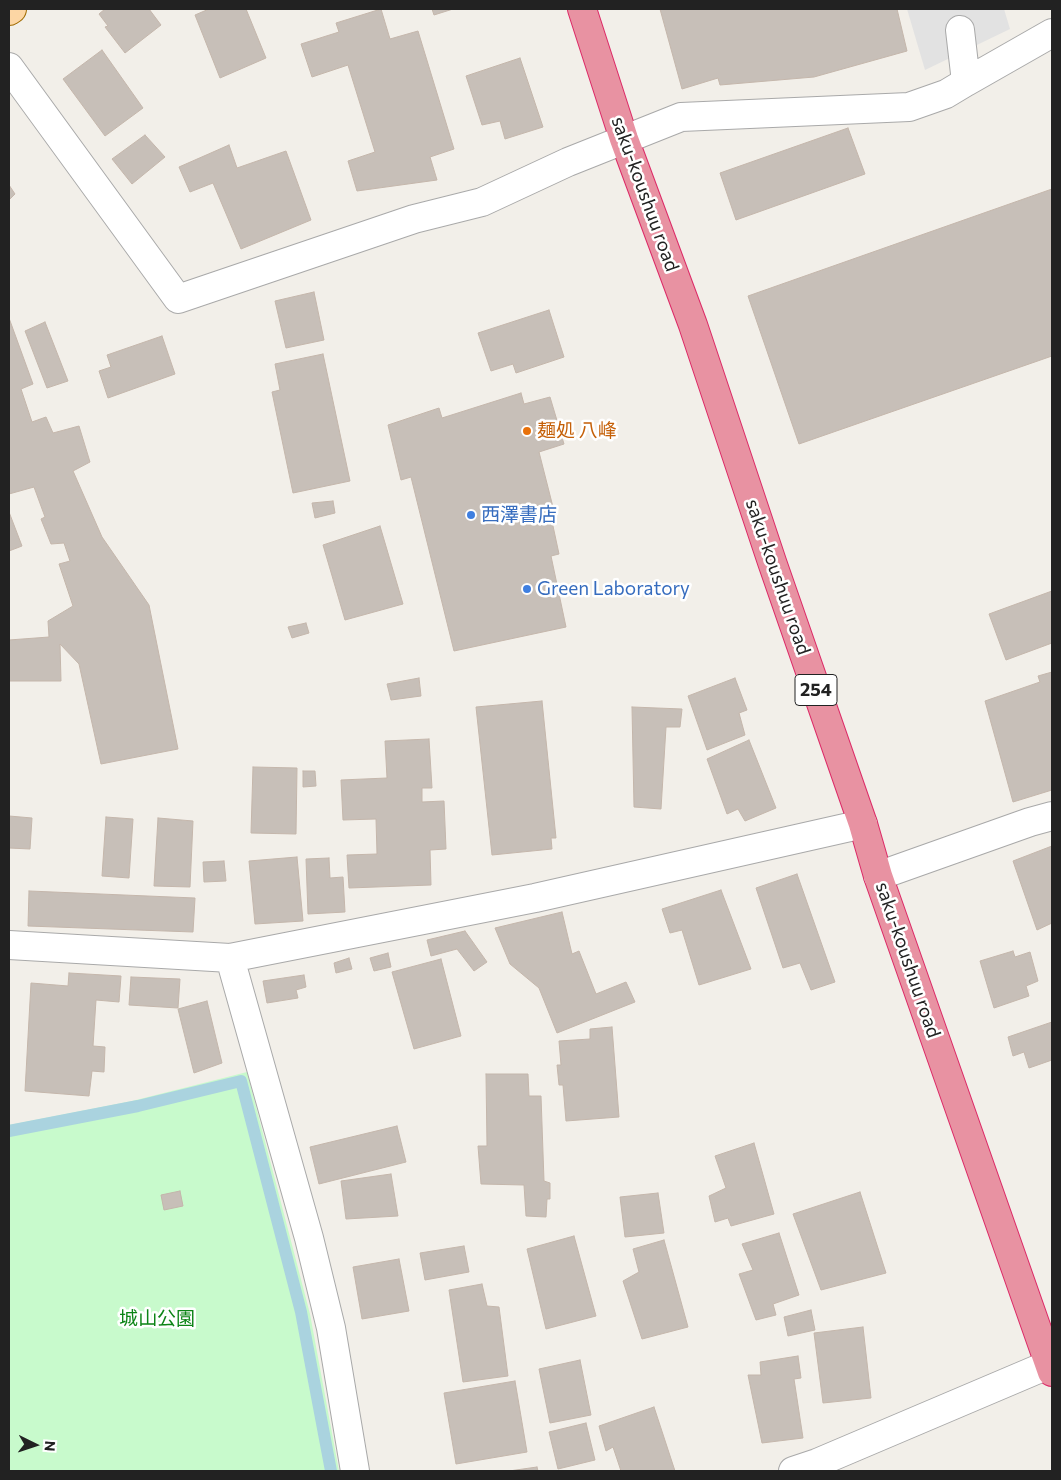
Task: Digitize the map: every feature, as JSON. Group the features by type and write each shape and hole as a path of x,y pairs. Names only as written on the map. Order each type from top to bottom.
{"highway":[{"name":"saku-koushuu road","path":"582,9 624,139 693,324 878,876 1051,1368"}],"street":[{"path":"960,30 966,82"},
{"path":"9,67 178,299 414,219 482,202 568,162 681,117 909,107 946,94 1052,32"},
{"path":"878,876 1052,816"},
{"path":"9,946 230,958 535,898 862,824"},
{"path":"230,958 309,1238 331,1328 355,1471"},
{"path":"793,1471 1051,1368"}],"green space":[{"name":"城山公園","path":"247,1072 310,1314 339,1471 9,1471 9,1125 132,1101"}],"shaded area":[{"path":"907,9 1004,9 1010,29 925,70"}],"building":[{"path":"105,9 149,9 161,25 125,53 105,27 108,26 99,14"},
{"path":"209,9 246,9 266,58 220,78 195,15"},
{"path":"381,9 390,39 418,31 454,149 430,157 437,180 357,191 348,161 375,152 348,65 312,77 301,44 339,32 336,23"},
{"path":"432,9 453,9 434,15"},
{"path":"660,9 897,9 907,51 814,77 720,85 718,78 682,89"},
{"path":"102,50 143,108 105,136 63,79"},
{"path":"520,58 543,127 505,139 500,121 482,125 466,76"},
{"path":"848,128 865,174 736,220 720,173"},
{"path":"145,135 165,157 132,184 112,159"},
{"path":"229,145 237,168 286,151 311,220 241,249 213,183 190,192 179,167"},
{"path":"9,185 15,194 9,200"},
{"path":"1052,189 1052,356 799,444 748,296"},
{"path":"314,292 324,340 286,348 275,301"},
{"path":"549,310 564,357 516,373 513,364 491,371 478,333"},
{"path":"9,318 33,384 21,389 32,422 46,417 53,433 79,426 90,462 73,471 102,537 149,605 178,749 101,764 79,664 60,644 61,681 9,681 9,640 49,637 48,621 73,606 59,564 70,561 64,543 51,544 41,519 45,517 34,487 9,494"},
{"path":"45,322 68,381 47,388 25,331"},
{"path":"162,336 175,374 108,398 99,371 111,367 107,355"},
{"path":"323,354 350,481 293,493 272,392 280,390 275,364"},
{"path":"521,393 524,404 550,397 564,444 539,452 554,511 550,512 559,554 551,556 566,627 454,651 411,477 401,480 388,425 439,408 442,418"},
{"path":"333,501 335,513 315,518 312,503"},
{"path":"9,512 22,546 9,551"},
{"path":"380,526 403,604 345,620 323,545"},
{"path":"1052,591 1052,643 1006,660 989,614"},
{"path":"306,623 309,633 292,638 288,627"},
{"path":"1052,672 1052,790 1013,802 985,701 1040,682 1038,676"},
{"path":"419,678 421,696 391,700 387,684"},
{"path":"735,678 747,710 739,713 745,735 707,750 688,696"},
{"path":"542,701 556,838 551,838 552,849 492,855 476,707"},
{"path":"632,707 682,709 680,727 666,727 661,809 634,807"},
{"path":"429,739 432,788 422,788 422,802 444,801 446,849 430,850 431,885 349,888 347,855 377,854 376,819 343,820 341,780 387,778 385,741"},
{"path":"749,740 776,808 745,821 738,809 727,814 707,759"},
{"path":"253,767 297,768 296,834 251,833"},
{"path":"303,771 315,771 316,786 303,787"},
{"path":"9,816 32,818 30,849 9,848"},
{"path":"106,817 133,819 129,878 102,876"},
{"path":"158,818 193,821 190,887 154,886"},
{"path":"1052,846 1052,923 1037,930 1013,861"},
{"path":"297,857 303,921 255,924 249,861"},
{"path":"329,858 330,878 343,877 345,912 308,914 306,859"},
{"path":"224,861 226,881 204,882 203,862"},
{"path":"797,874 835,982 811,990 800,963 783,968 756,888"},
{"path":"721,890 751,969 699,985 682,930 670,933 662,909"},
{"path":"29,891 195,898 193,932 28,926"},
{"path":"562,912 572,954 579,951 596,994 626,982 635,1002 557,1033 539,988 510,964 495,928"},
{"path":"465,931 487,962 474,971 457,949 431,956 427,940"},
{"path":"1013,951 1015,957 1030,952 1038,981 1026,986 1029,996 994,1008 980,961"},
{"path":"388,953 391,967 374,971 370,958"},
{"path":"349,958 352,969 336,973 334,963"},
{"path":"441,959 461,1036 414,1049 392,972"},
{"path":"69,973 121,976 119,1002 96,1000 93,1046 105,1047 104,1072 92,1071 89,1096 25,1091 31,983 68,986"},
{"path":"304,975 306,987 296,990 298,998 267,1003 263,981"},
{"path":"131,977 180,979 178,1008 129,1005"},
{"path":"207,1001 222,1063 194,1073 178,1009"},
{"path":"1052,1022 1052,1060 1029,1068 1024,1052 1013,1056 1008,1037"},
{"path":"612,1027 619,1117 566,1121 563,1085 559,1085 557,1065 561,1065 559,1041 590,1039 590,1029"},
{"path":"486,1074 528,1074 529,1096 541,1096 544,1181 550,1183 550,1199 547,1199 546,1217 526,1216 524,1185 481,1184 478,1146 487,1146"},
{"path":"397,1126 406,1162 319,1184 310,1147"},
{"path":"754,1143 774,1214 731,1226 728,1218 715,1222 709,1196 726,1188 715,1156"},
{"path":"391,1174 398,1216 346,1219 341,1181"},
{"path":"180,1191 183,1206 164,1210 161,1195"},
{"path":"860,1192 886,1273 821,1290 793,1214"},
{"path":"658,1193 664,1233 625,1237 620,1197"},
{"path":"779,1233 799,1295 773,1304 776,1315 756,1320 739,1274 753,1270 742,1244"},
{"path":"574,1236 596,1316 546,1329 527,1249"},
{"path":"664,1240 688,1327 642,1339 623,1281 639,1272 633,1249"},
{"path":"464,1246 469,1272 425,1280 420,1253"},
{"path":"399,1259 409,1311 362,1319 353,1267"},
{"path":"482,1284 487,1306 499,1307 508,1376 463,1382 449,1290"},
{"path":"811,1310 815,1330 788,1336 784,1317"},
{"path":"863,1327 871,1398 823,1403 814,1333"},
{"path":"798,1356 801,1378 794,1379 803,1438 762,1443 748,1375 761,1375 760,1362"},
{"path":"580,1360 591,1415 550,1423 539,1369"},
{"path":"515,1381 527,1452 456,1464 444,1393"},
{"path":"654,1407 675,1471 621,1471 613,1447 606,1451 599,1426"},
{"path":"586,1423 595,1460 558,1469 549,1432"},
{"path":"537,1467 538,1471 509,1471"}],"waterway":[{"path":"9,1131 138,1106 241,1081 301,1312 331,1471"}],"place":[{"name":"麺処 八峰","path":"527,431"},
{"name":"西澤書店","path":"471,515"},
{"name":"Green Laboratory","path":"527,589"}]}
